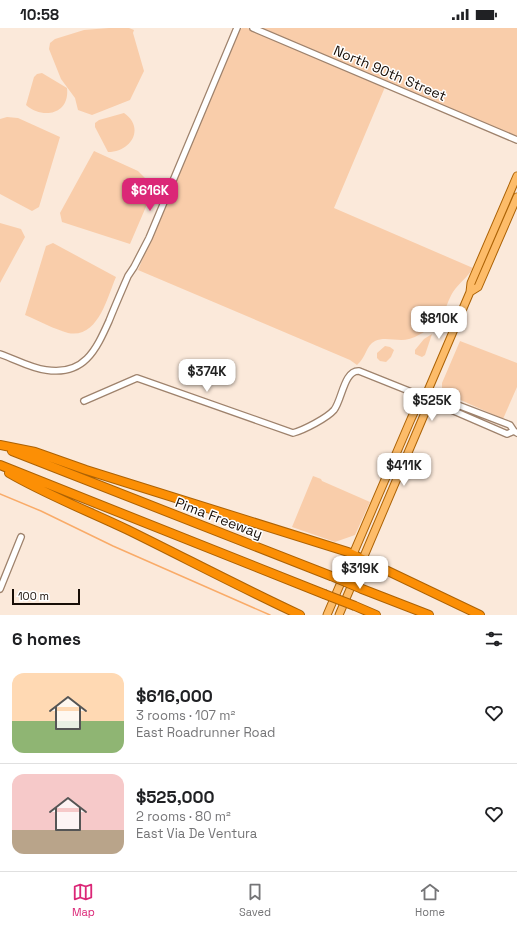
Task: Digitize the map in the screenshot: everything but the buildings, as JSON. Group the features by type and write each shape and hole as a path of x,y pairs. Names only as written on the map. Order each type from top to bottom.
{"highway":[{"path":"0,446 35,452 86,470 353,554 480,615"},
{"name":"Pima Freeway","path":"0,446 428,615"},
{"path":"0,465 376,615"},
{"path":"0,468 32,486 119,526 300,615"}],"main road":[{"path":"327,615 411,419 418,404 426,395 470,292 471,283 517,176"},
{"path":"470,292 478,287 517,197"},
{"path":"339,615 427,408 426,395"}],"street":[{"path":"0,354 36,368 54,371 69,369 82,364 97,346 128,276 149,238 237,28"},
{"name":"North 90th Street","path":"253,28 517,140"},
{"path":"84,401 136,378 293,433 328,415 334,410 348,376 355,370 362,371 414,392 426,395 442,399 510,425 516,432 507,434 440,405 426,395"},
{"path":"0,589 21,537"}],"shaded area":[{"path":"129,28 134,30 133,33 144,71 130,100 92,115 78,110 75,98 61,79 49,49 50,43 55,39 84,30"},
{"path":"242,28 247,28 385,87 334,208 473,268 453,292 442,317 436,324 413,338 405,340 383,339 375,341 370,345 357,365 350,360 138,270 238,31"},
{"path":"259,28 517,28 517,138"},
{"path":"42,73 67,88 67,97 64,104 60,109 54,112 40,112 33,110 26,105 34,77 37,74"},
{"path":"124,113 134,125 133,138 124,148 108,152 95,127 95,123 99,120"},
{"path":"7,117 18,118 60,137 39,207 32,211 0,194 0,119"},
{"path":"94,151 138,171 145,178 148,185 148,202 130,244 62,222 60,213"},
{"path":"0,223 21,229 25,237 0,283"},
{"path":"53,243 116,277 100,315 87,330 78,333 68,333 25,315 46,246"},
{"path":"432,334 425,355 422,357 415,354 415,350 424,339"},
{"path":"460,341 517,363 517,387 503,419 445,393 442,390 442,383"},
{"path":"385,346 394,350 391,357 386,362 380,361 377,358 377,353"},
{"path":"313,476 370,502 355,535 335,542 292,527"}],"waterway":[{"path":"0,494 41,511 113,546 270,615"}]}
